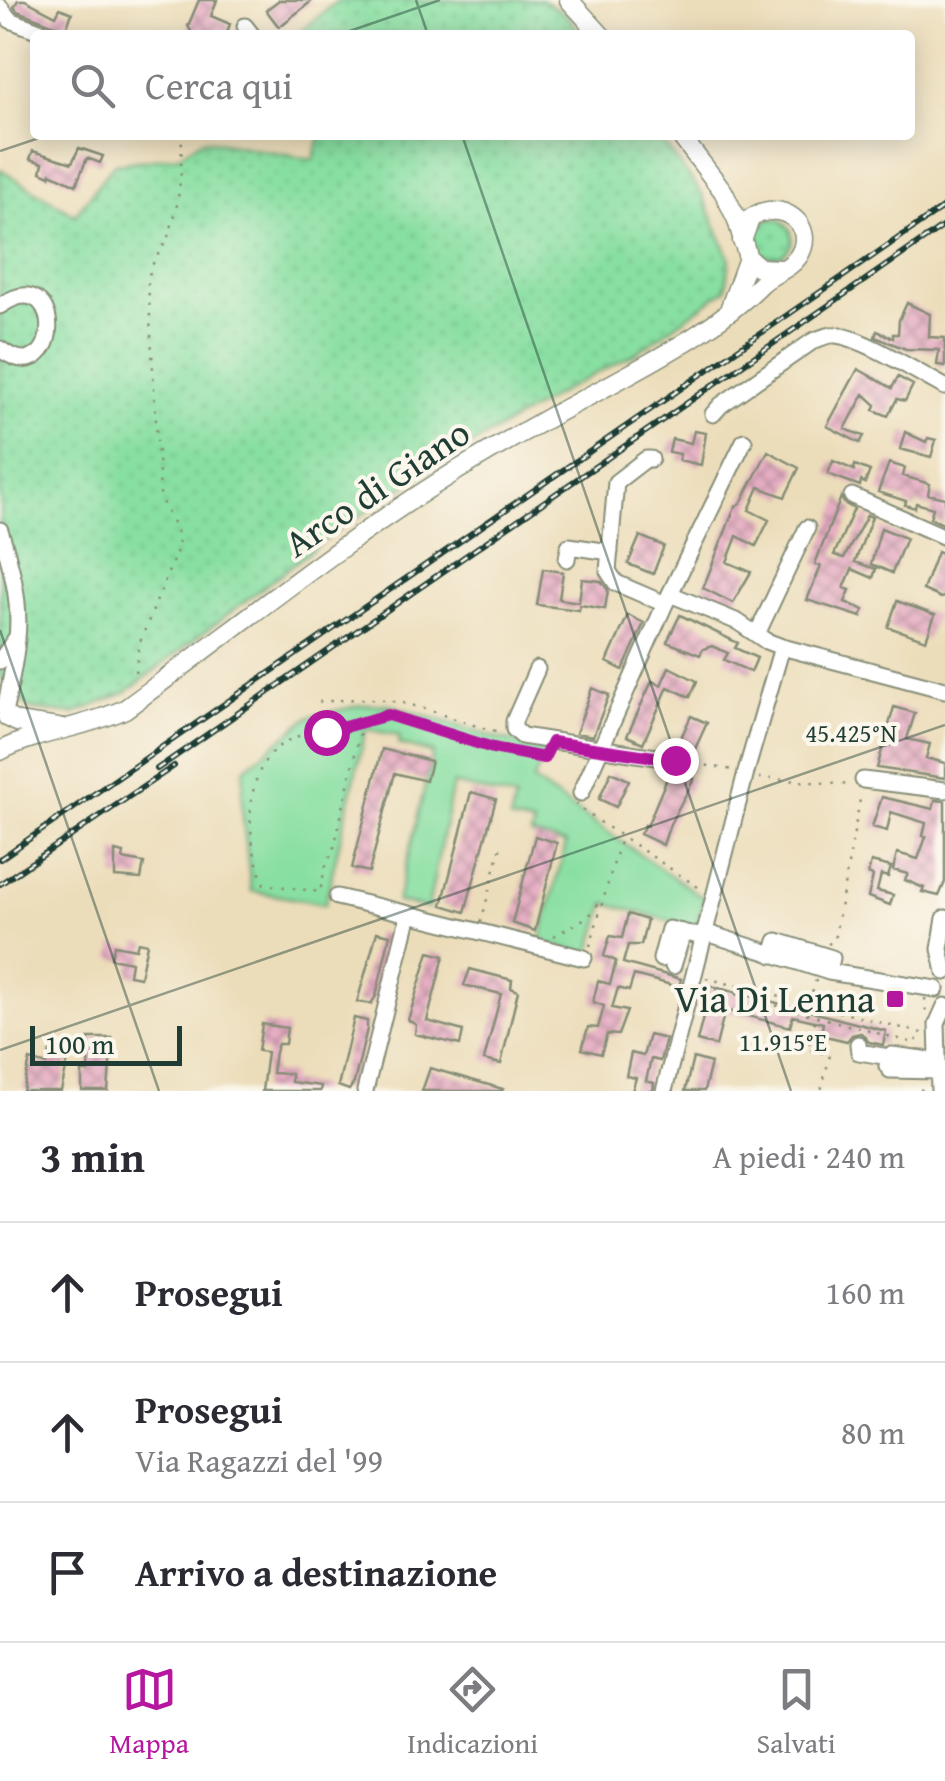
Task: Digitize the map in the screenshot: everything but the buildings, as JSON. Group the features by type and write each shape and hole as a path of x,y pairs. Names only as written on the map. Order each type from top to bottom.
{"main road":[{"path":"569,0 596,30"},
{"path":"684,140 723,191 745,250 760,268 781,269 793,263 801,252 802,232 796,220 784,212 764,211 723,191"},
{"path":"729,311 745,250 746,226 764,211"},
{"name":"Arco di Giano","path":"0,750 19,741 96,723 125,709 363,532 533,426 693,339 781,269"},
{"path":"0,750 6,736 4,709"},
{"name":"Arco di Giano","path":"4,709 29,724 69,729"}],"street":[{"path":"1,4 10,20 37,30"},
{"path":"3,300 28,298 40,304 52,326 50,338 40,351 25,357 4,356"},
{"path":"713,414 828,335 848,338 945,387"},
{"path":"580,793 667,599 744,441"},
{"path":"651,459 646,458 618,478 608,571 616,582 738,622 782,647 945,690"},
{"path":"852,496 945,538"},
{"path":"757,634 807,528"},
{"path":"0,530 18,595 19,630 18,652 4,709"},
{"path":"567,558 569,546 610,552"},
{"path":"0,661 12,648 19,630"},
{"path":"664,1091 782,647"},
{"path":"537,669 514,721 514,729 522,736 675,760"},
{"path":"863,780 945,790"},
{"path":"337,897 584,958"},
{"path":"365,1091 409,914"},
{"path":"939,1091 937,1024 945,918"},
{"path":"667,962 669,928 773,955 823,974 940,991"},
{"path":"773,955 776,941 832,958 823,974"},
{"path":"858,1044 859,1052 938,1066"}],"path":[{"path":"135,672 140,642 180,535 178,526 163,509 160,493 148,282 154,255 166,244 178,209 182,140"},
{"path":"319,702 364,698 394,701 469,726 522,736"},
{"path":"362,724 320,892 264,884 250,819 254,784 266,760 292,738 388,715 493,748 544,758 552,742"},
{"path":"675,760 746,772 764,780 854,786 863,780"},
{"path":"824,955 829,942 834,941 863,780"},
{"path":"580,793 576,806 704,890 716,893"},
{"path":"584,958 587,959 622,837"},
{"path":"479,932 501,846"},
{"path":"543,948 556,934 589,916 603,898"},
{"path":"808,1004 823,974"},
{"path":"918,1032 916,1044 710,990 702,984 704,977 927,1034"},
{"path":"926,1024 940,991"},
{"path":"808,1004 817,1014"},
{"path":"815,1021 808,1048 830,1054 821,1091"}],"green space":[{"path":"339,0 543,0 566,15 578,30 302,30"},
{"path":"202,140 313,160 319,140 661,140 702,194 730,259 726,289 636,353 434,467 334,533 125,693 74,714 30,709 0,675 0,169 75,215 114,164 178,156"},
{"path":"773,219 787,224 792,238 787,252 773,257 759,252 754,238 759,224"},
{"path":"388,704 500,739 548,749 533,781 705,899 695,928 606,903 590,954 540,942 566,844 531,835 534,825 510,820 515,799 453,784 428,908 397,902 433,753 398,744 400,736 366,729 325,904 251,891 242,809 244,769 309,717 361,705"}],"railway":[{"path":"0,859 945,206"},
{"path":"157,769 945,225"},
{"path":"0,884 174,766"}],"place":[{"name":"Via Di Lenna","path":"895,999"}],"route":[{"path":"326,732 388,715 517,754 544,758 552,742 675,760"}]}
